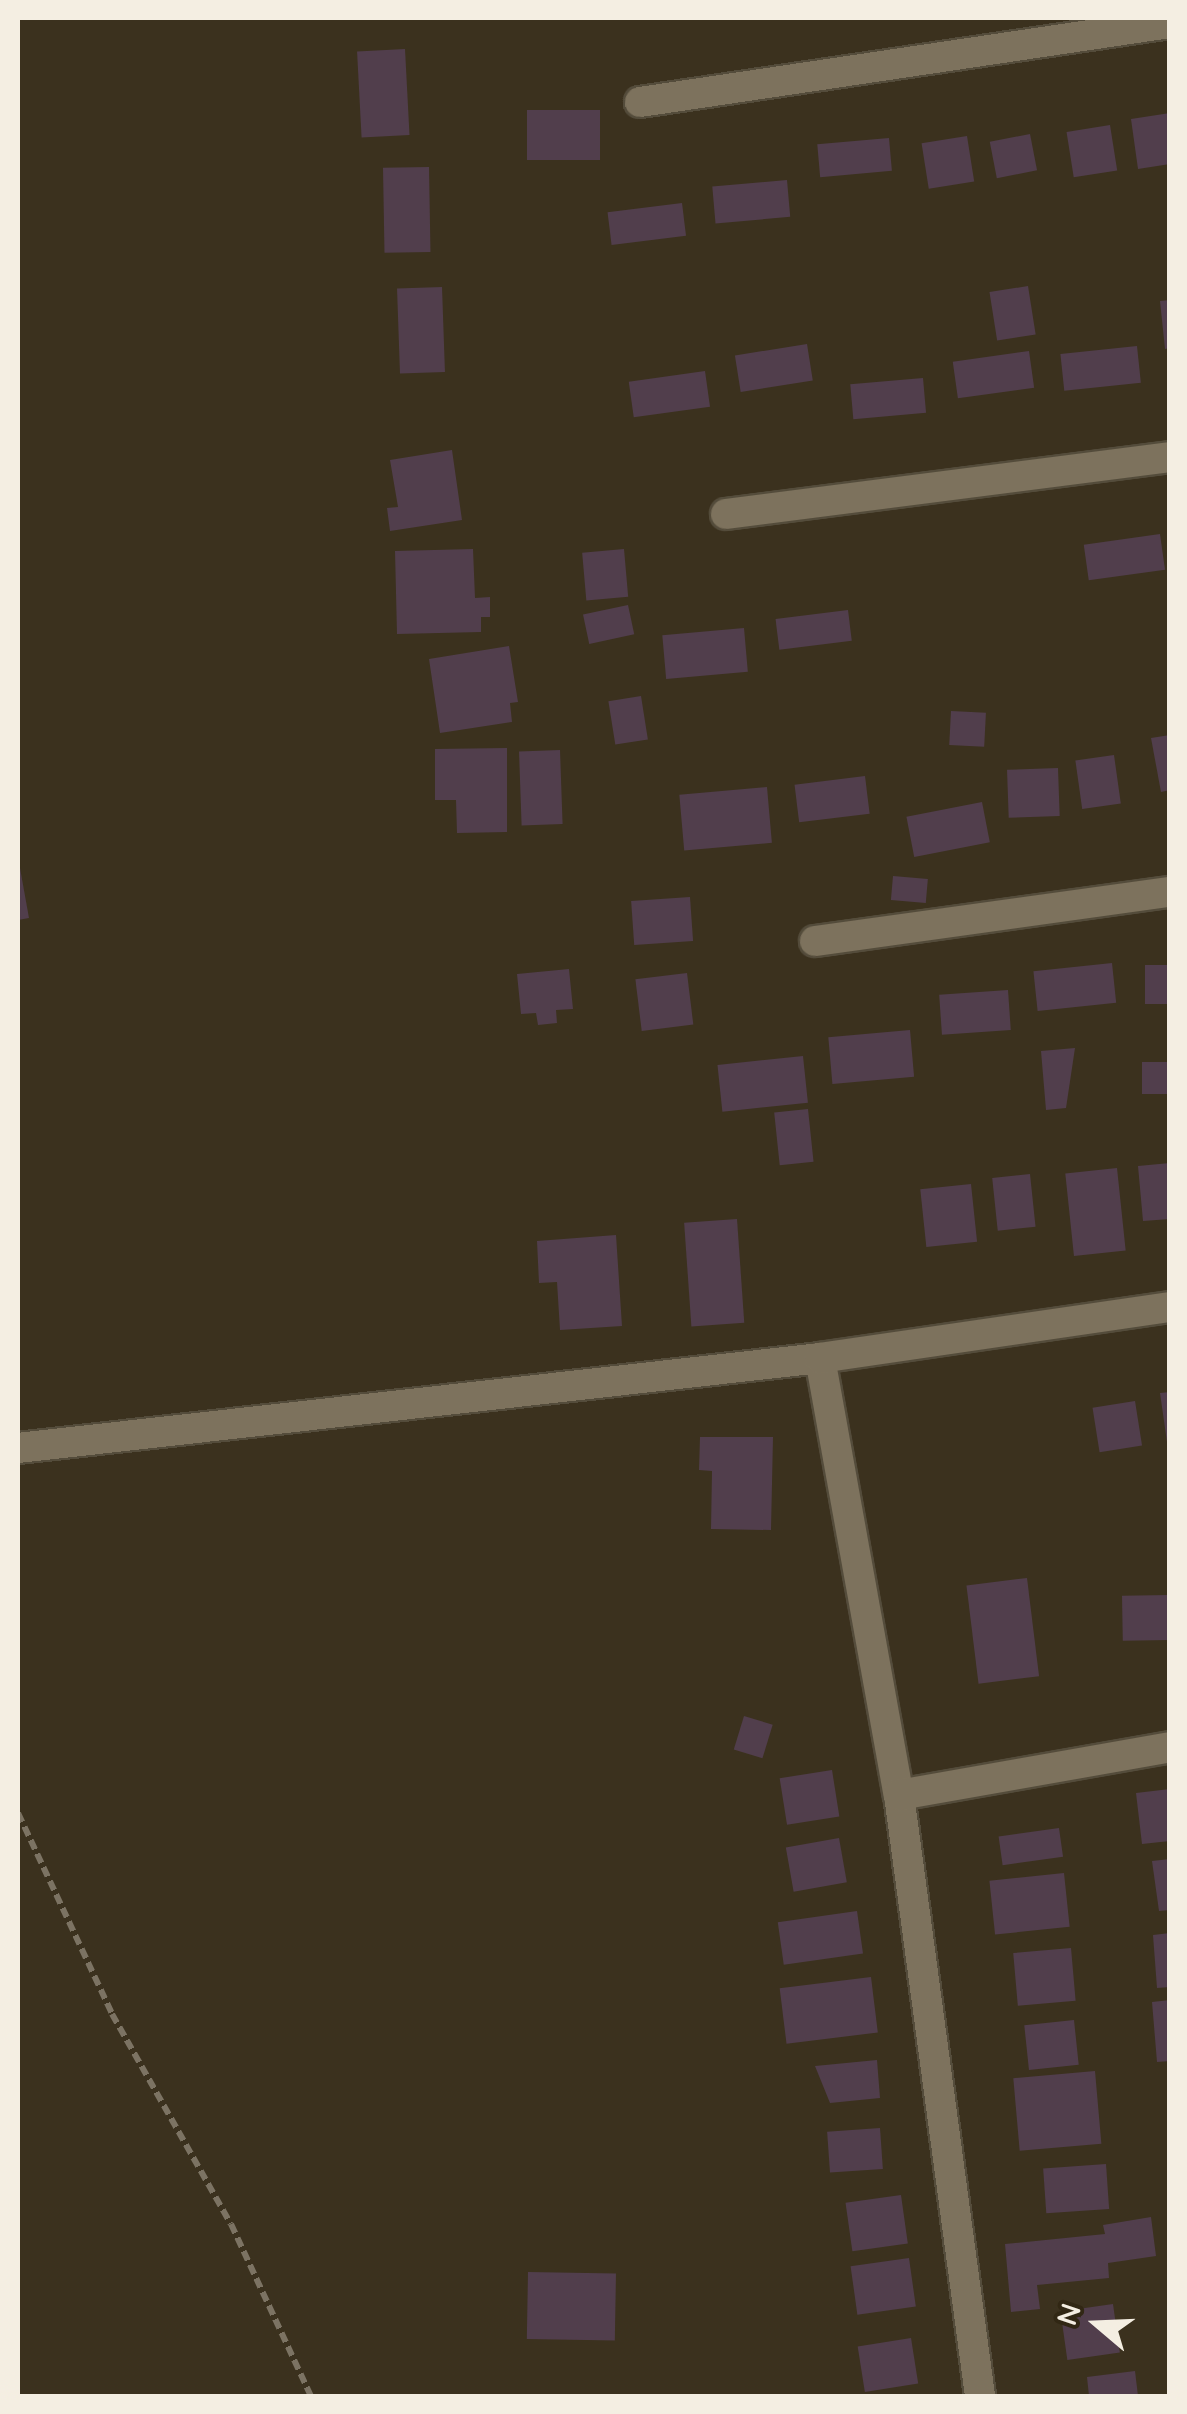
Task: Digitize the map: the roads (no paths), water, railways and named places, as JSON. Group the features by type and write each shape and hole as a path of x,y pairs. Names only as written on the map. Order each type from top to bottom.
{"street":[{"path":"640,102 1170,23"},
{"path":"726,514 1170,457"},
{"path":"815,941 1170,892"},
{"path":"18,1448 820,1358 1170,1307"},
{"path":"820,1358 899,1795 980,2396"},
{"path":"899,1795 1170,1747"}]}
